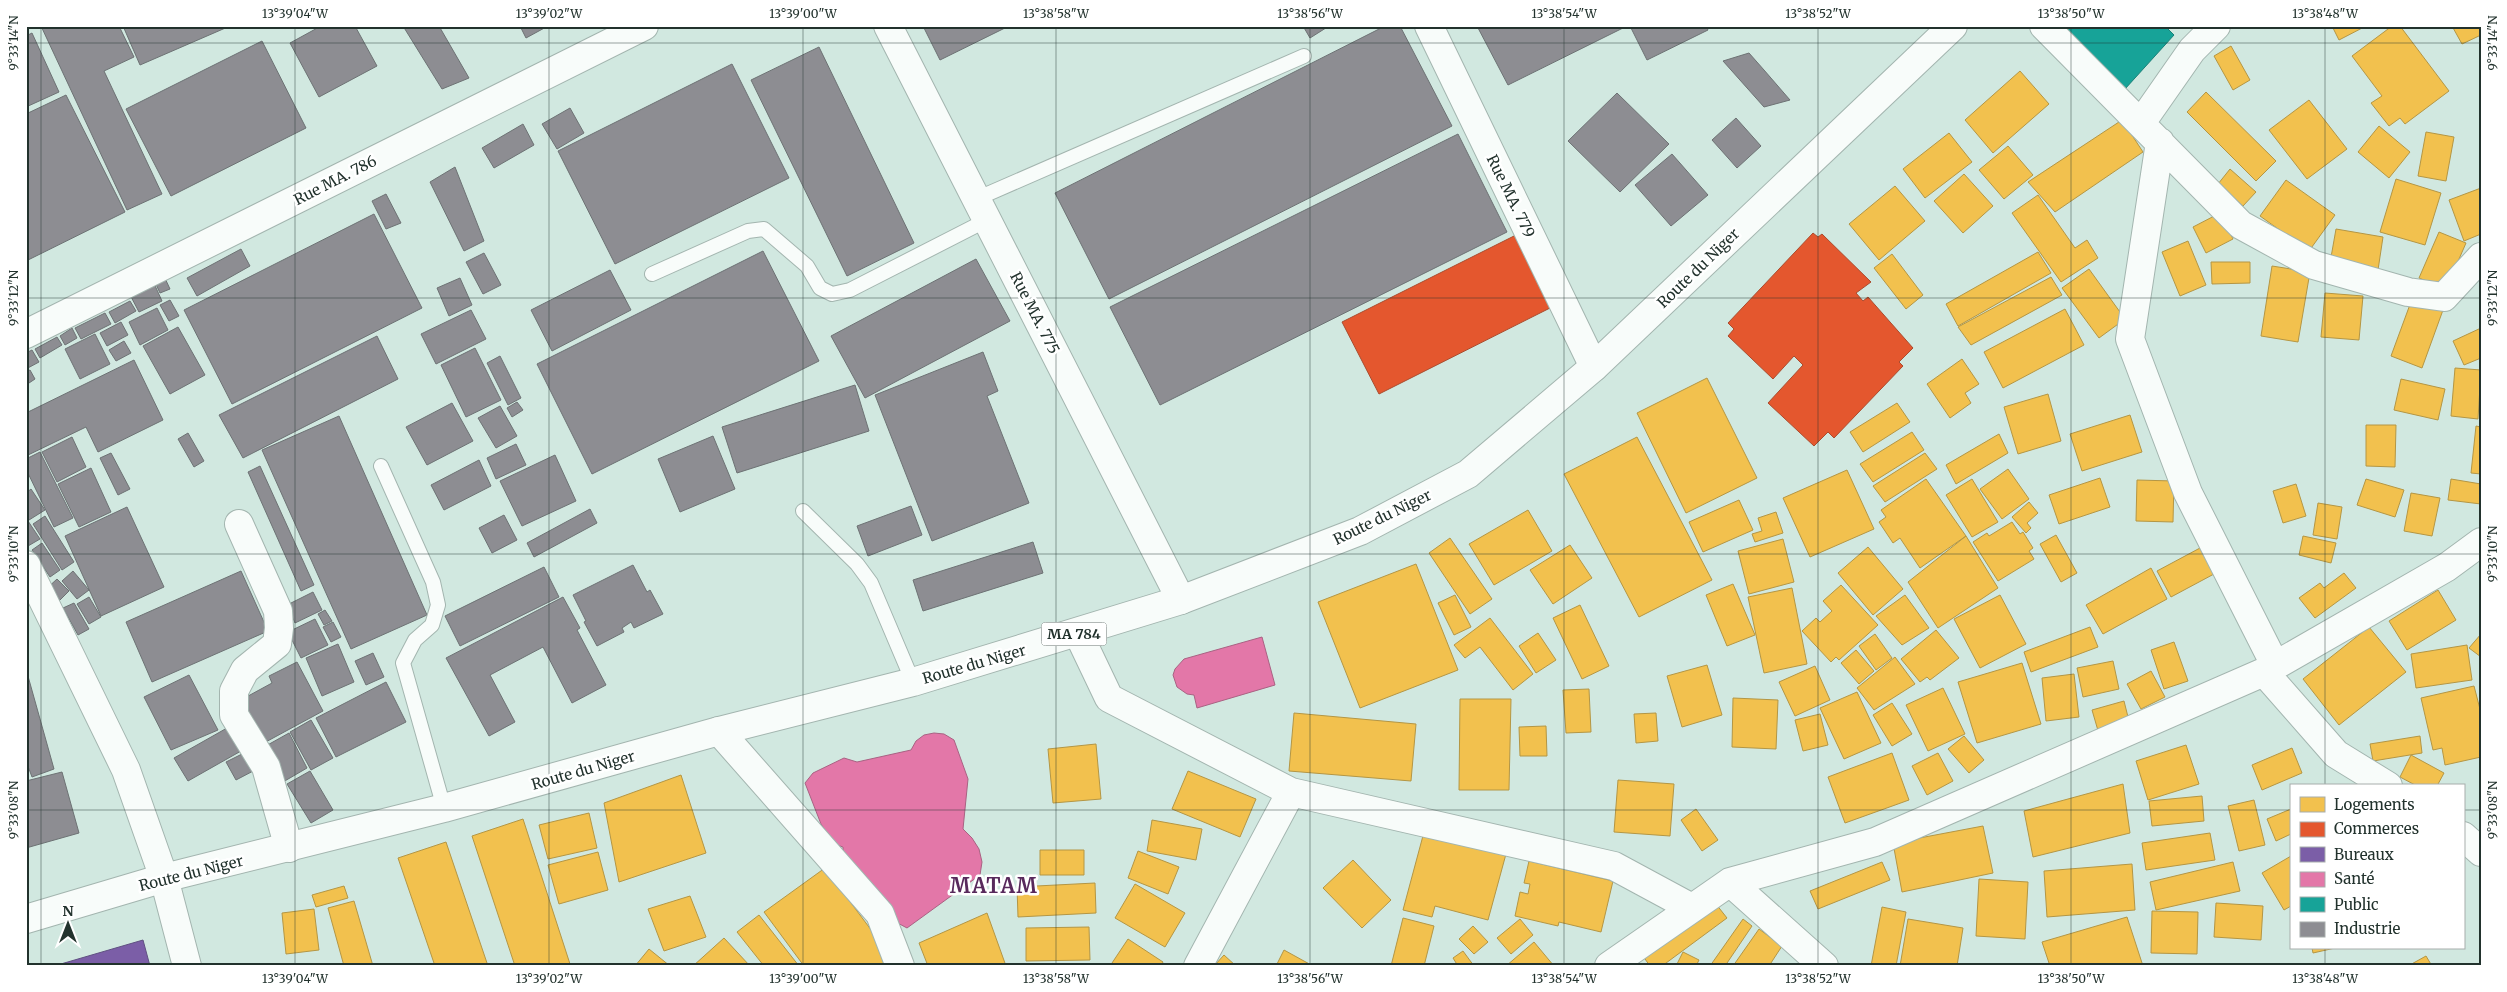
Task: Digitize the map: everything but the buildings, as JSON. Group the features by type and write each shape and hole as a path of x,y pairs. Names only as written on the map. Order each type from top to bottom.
{"street":[{"name":"Rue MA. 786","path":"26,334 644,26"},
{"name":"Rue MA. 775","path":"888,26 1181,600"},
{"name":"Rue MA. 779","path":"1429,26 1594,367"},
{"name":"Route du Niger","path":"26,919 164,878 444,808 719,731 913,682 1181,600 1360,531 1468,474 1594,367 1953,26"},
{"path":"2044,26 2240,225 2314,265 2408,292 2444,297 2481,257"},
{"path":"2141,123 2192,50 2216,26"},
{"path":"2160,142 2130,339 2188,493 2269,669 2336,754 2385,784"},
{"path":"239,524 278,610 279,628 277,644 245,670 234,691 234,715 266,767 289,848"},
{"path":"1608,966 1690,907 1730,882 1875,842 2269,669 2447,567 2481,542"},
{"path":"26,565 126,770 164,878 187,966"},
{"path":"1078,633 1109,698 1291,792 1614,866 1690,907"},
{"path":"719,731 880,914 900,966"},
{"path":"1198,966 1291,792"},
{"path":"2464,837 2481,852"},
{"path":"1730,882 1824,966"}],"lane":[{"path":"652,274 748,231 764,229 807,266 820,288 832,294 850,290 982,209 1304,56"},
{"path":"381,466 433,582 438,604 432,625 415,640 403,663 444,808"},
{"path":"804,511 857,564 871,583 913,682"}],"district":[{"name":"MATAM","path":"994,885"}]}
